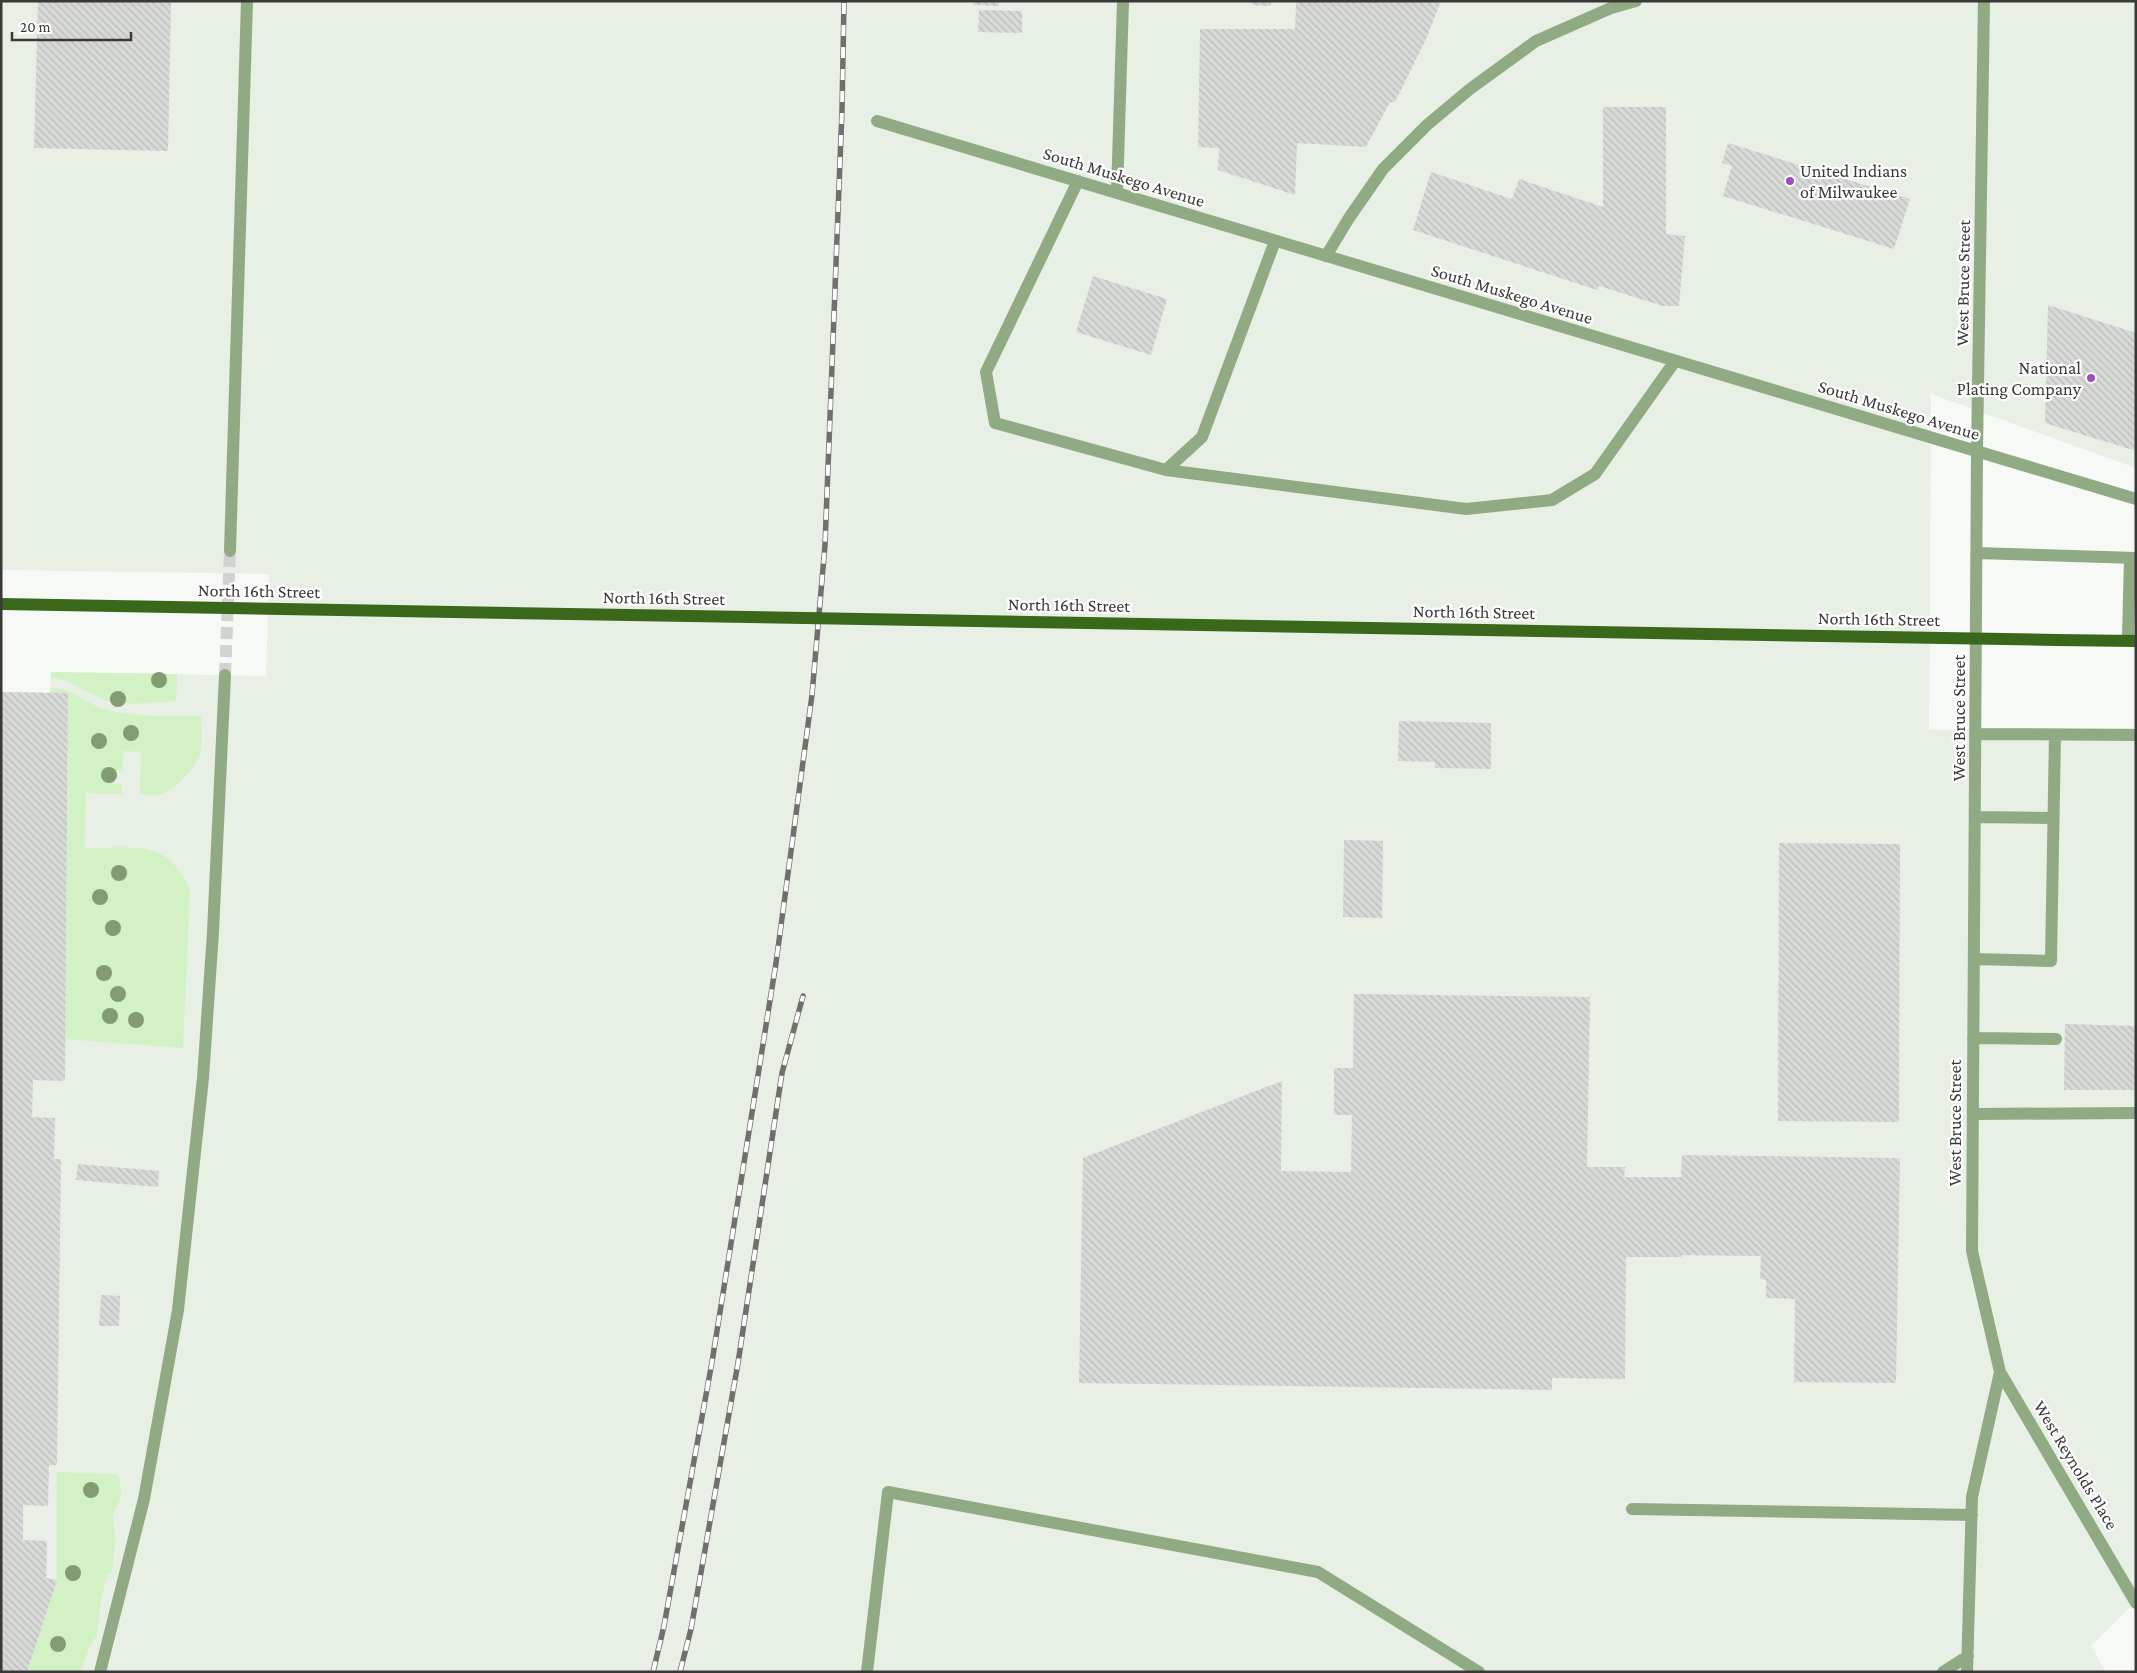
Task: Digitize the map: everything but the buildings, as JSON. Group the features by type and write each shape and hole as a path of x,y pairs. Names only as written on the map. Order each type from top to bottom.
{"main road":[{"name":"North 16th Street","path":"1,604 2132,639"}],"street":[{"path":"230,551 247,1"},
{"path":"1117,193 1123,1"},
{"path":"1326,256 1349,218 1383,169 1427,125 1470,89 1536,41 1611,8 1636,1"},
{"name":"West Bruce Street","path":"1984,1 1977,451 1972,1251 2000,1372"},
{"name":"South Muskego Avenue","path":"877,122 2136,499"},
{"path":"1078,182 986,372 995,423 1166,470 1466,509 1552,500 1595,474 1675,361"},
{"path":"1166,470 1202,437 1274,240"},
{"path":"1977,553 2133,558 2132,639"},
{"path":"100,1672 144,1499 178,1310 203,1078 213,932 225,675"},
{"path":"1976,734 2136,735"},
{"path":"1974,959 2050,961 2054,735"},
{"path":"1975,817 2053,818"},
{"path":"1974,1038 2056,1039"},
{"path":"1973,1114 2134,1114"},
{"path":"1968,1672 1972,1497 2000,1372"},
{"name":"West Reynolds Place","path":"2000,1372 2136,1603"},
{"path":"867,1672 888,1492 1318,1572 1479,1672"},
{"path":"1632,1509 1972,1515"},
{"path":"1943,1672 1968,1656"}],"shaded area":[{"path":"1,1 2136,1 2136,468 1931,394 1929,730 2136,728 2136,1602 2091,1646 2106,1672 1,1672 1,692 50,693 51,672 266,676 269,574 1,570"}],"green space":[{"path":"51,672 177,674 176,701 140,704 105,700 65,681 51,678"},
{"path":"51,688 66,690 96,706 116,712 140,715 201,716 201,743 198,758 185,778 172,788 157,795 140,794 141,752 123,751 122,770 112,770 112,784 122,784 122,794 86,793 85,848 134,848 160,854 171,861 181,873 190,890 183,1048 66,1039 68,693 51,693"},
{"path":"57,1472 117,1474 120,1480 121,1498 113,1513 115,1543 112,1572 108,1574 101,1598 97,1635 89,1647 81,1672 27,1672 57,1580"}],"tunnel":[{"path":"225,675 230,551"}],"railway":[{"path":"653,1672 664,1626 712,1362 776,963 812,695 825,545 842,110 844,1"},
{"path":"680,1672 691,1629 738,1363 782,1073 803,996"}],"place":[{"name":"United Indians of Milwaukee","path":"1790,181"},
{"name":"National Plating Company","path":"2091,378"}]}
